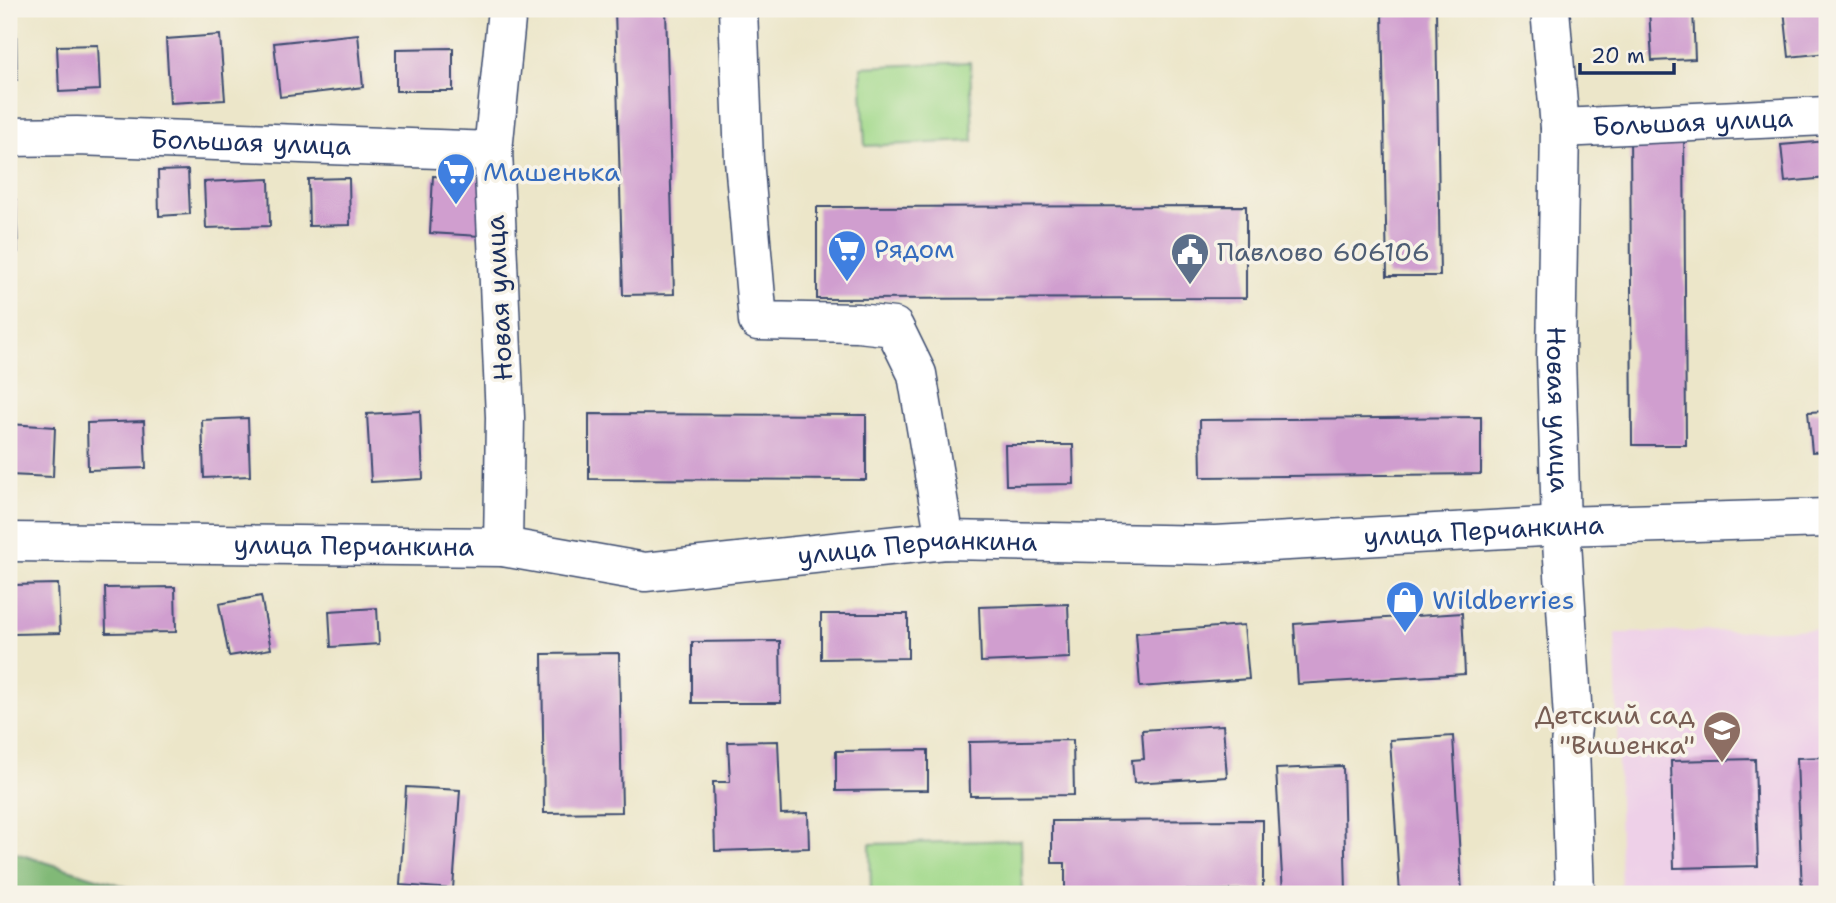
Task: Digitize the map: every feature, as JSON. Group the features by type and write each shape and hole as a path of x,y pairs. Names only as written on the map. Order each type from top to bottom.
{"street":[{"name":"Новая улица","path":"503,547 505,417 493,151 506,9"},
{"path":"738,9 744,160 758,321 858,323 894,327 917,374 945,540"},
{"name":"Новая улица","path":"1550,9 1560,128 1556,357 1561,526 1573,719 1570,746 1575,894"},
{"name":"Большая улица","path":"1560,128 1827,116"},
{"name":"Большая улица","path":"9,137 78,136 493,151"},
{"name":"улица Перчанкина","path":"9,542 503,547 645,572 945,540 1215,545 1561,526 1827,518"}],"shaded area":[{"name":"Детский сад \"Вишенка\"","path":"1827,629 1827,894 1621,894 1615,633"}],"green space":[{"path":"970,62 973,141 865,146 861,67"},
{"path":"1021,840 1022,894 871,894 870,844"},
{"path":"9,851 149,894 9,894"}],"building":[{"path":"615,9 666,9 674,294 623,295"},
{"path":"1382,9 1436,9 1440,276 1387,276"},
{"path":"1649,9 1693,9 1695,59 1652,61"},
{"path":"1784,9 1827,9 1827,53 1789,57"},
{"path":"16,26 17,80 9,80 9,27"},
{"path":"358,34 363,87 280,97 274,43"},
{"path":"220,35 225,100 170,103 166,39"},
{"path":"98,45 100,90 59,92 57,46"},
{"path":"453,48 453,91 396,91 396,49"},
{"path":"1630,126 1684,126 1686,445 1632,445"},
{"path":"1827,141 1827,178 1785,182 1781,145"},
{"path":"188,170 190,214 159,216 158,171"},
{"name":"Машенька","path":"433,176 482,178 480,236 430,233"},
{"path":"349,178 350,225 309,226 308,179"},
{"path":"269,179 270,226 206,228 204,182"},
{"path":"16,200 18,252 9,253 9,201"},
{"path":"1246,206 1246,298 817,299 817,207"},
{"path":"420,411 423,479 371,482 367,414"},
{"path":"1827,411 1827,451 1812,452 1808,412"},
{"path":"589,414 866,415 866,480 589,479"},
{"path":"1481,417 1481,474 1201,477 1200,420"},
{"path":"248,418 250,476 204,478 202,420"},
{"path":"144,421 146,468 88,470 87,423"},
{"path":"9,424 55,427 53,477 9,475"},
{"path":"1005,445 1073,445 1074,484 1006,485"},
{"path":"58,584 60,633 13,634 12,585"},
{"path":"175,587 176,632 106,633 105,588"},
{"path":"261,596 271,649 229,656 219,604"},
{"path":"1068,604 1070,658 981,662 979,607"},
{"path":"377,608 379,644 331,647 329,611"},
{"path":"1462,613 1465,674 1298,684 1294,624"},
{"path":"821,614 908,614 908,658 821,659"},
{"path":"1244,625 1249,679 1140,687 1136,633"},
{"path":"780,641 781,703 692,703 692,642"},
{"path":"619,653 622,812 544,813 542,654"},
{"path":"1223,725 1227,777 1134,783 1132,760 1144,759 1142,730"},
{"path":"1453,736 1462,894 1400,894 1390,740"},
{"path":"1073,740 1074,795 970,796 969,742"},
{"path":"778,741 781,814 808,813 809,848 715,851 713,782 730,782 728,742"},
{"path":"928,750 928,790 836,791 836,751"},
{"path":"1827,757 1827,894 1802,894 1797,758"},
{"path":"1755,759 1758,866 1674,868 1671,761"},
{"path":"1343,766 1346,894 1283,894 1276,769"},
{"path":"406,787 460,790 453,889 400,885"},
{"path":"1263,820 1263,890 1065,891 1065,863 1052,863 1052,821"}],"place":[{"name":"Машенька","path":"456,206"},
{"name":"Рядом","path":"847,283"},
{"name":"Павлово 606106","path":"1190,286"},
{"name":"Wildberries","path":"1405,634"},
{"name":"Детский сад \"Вишенка\"","path":"1722,764"}]}
